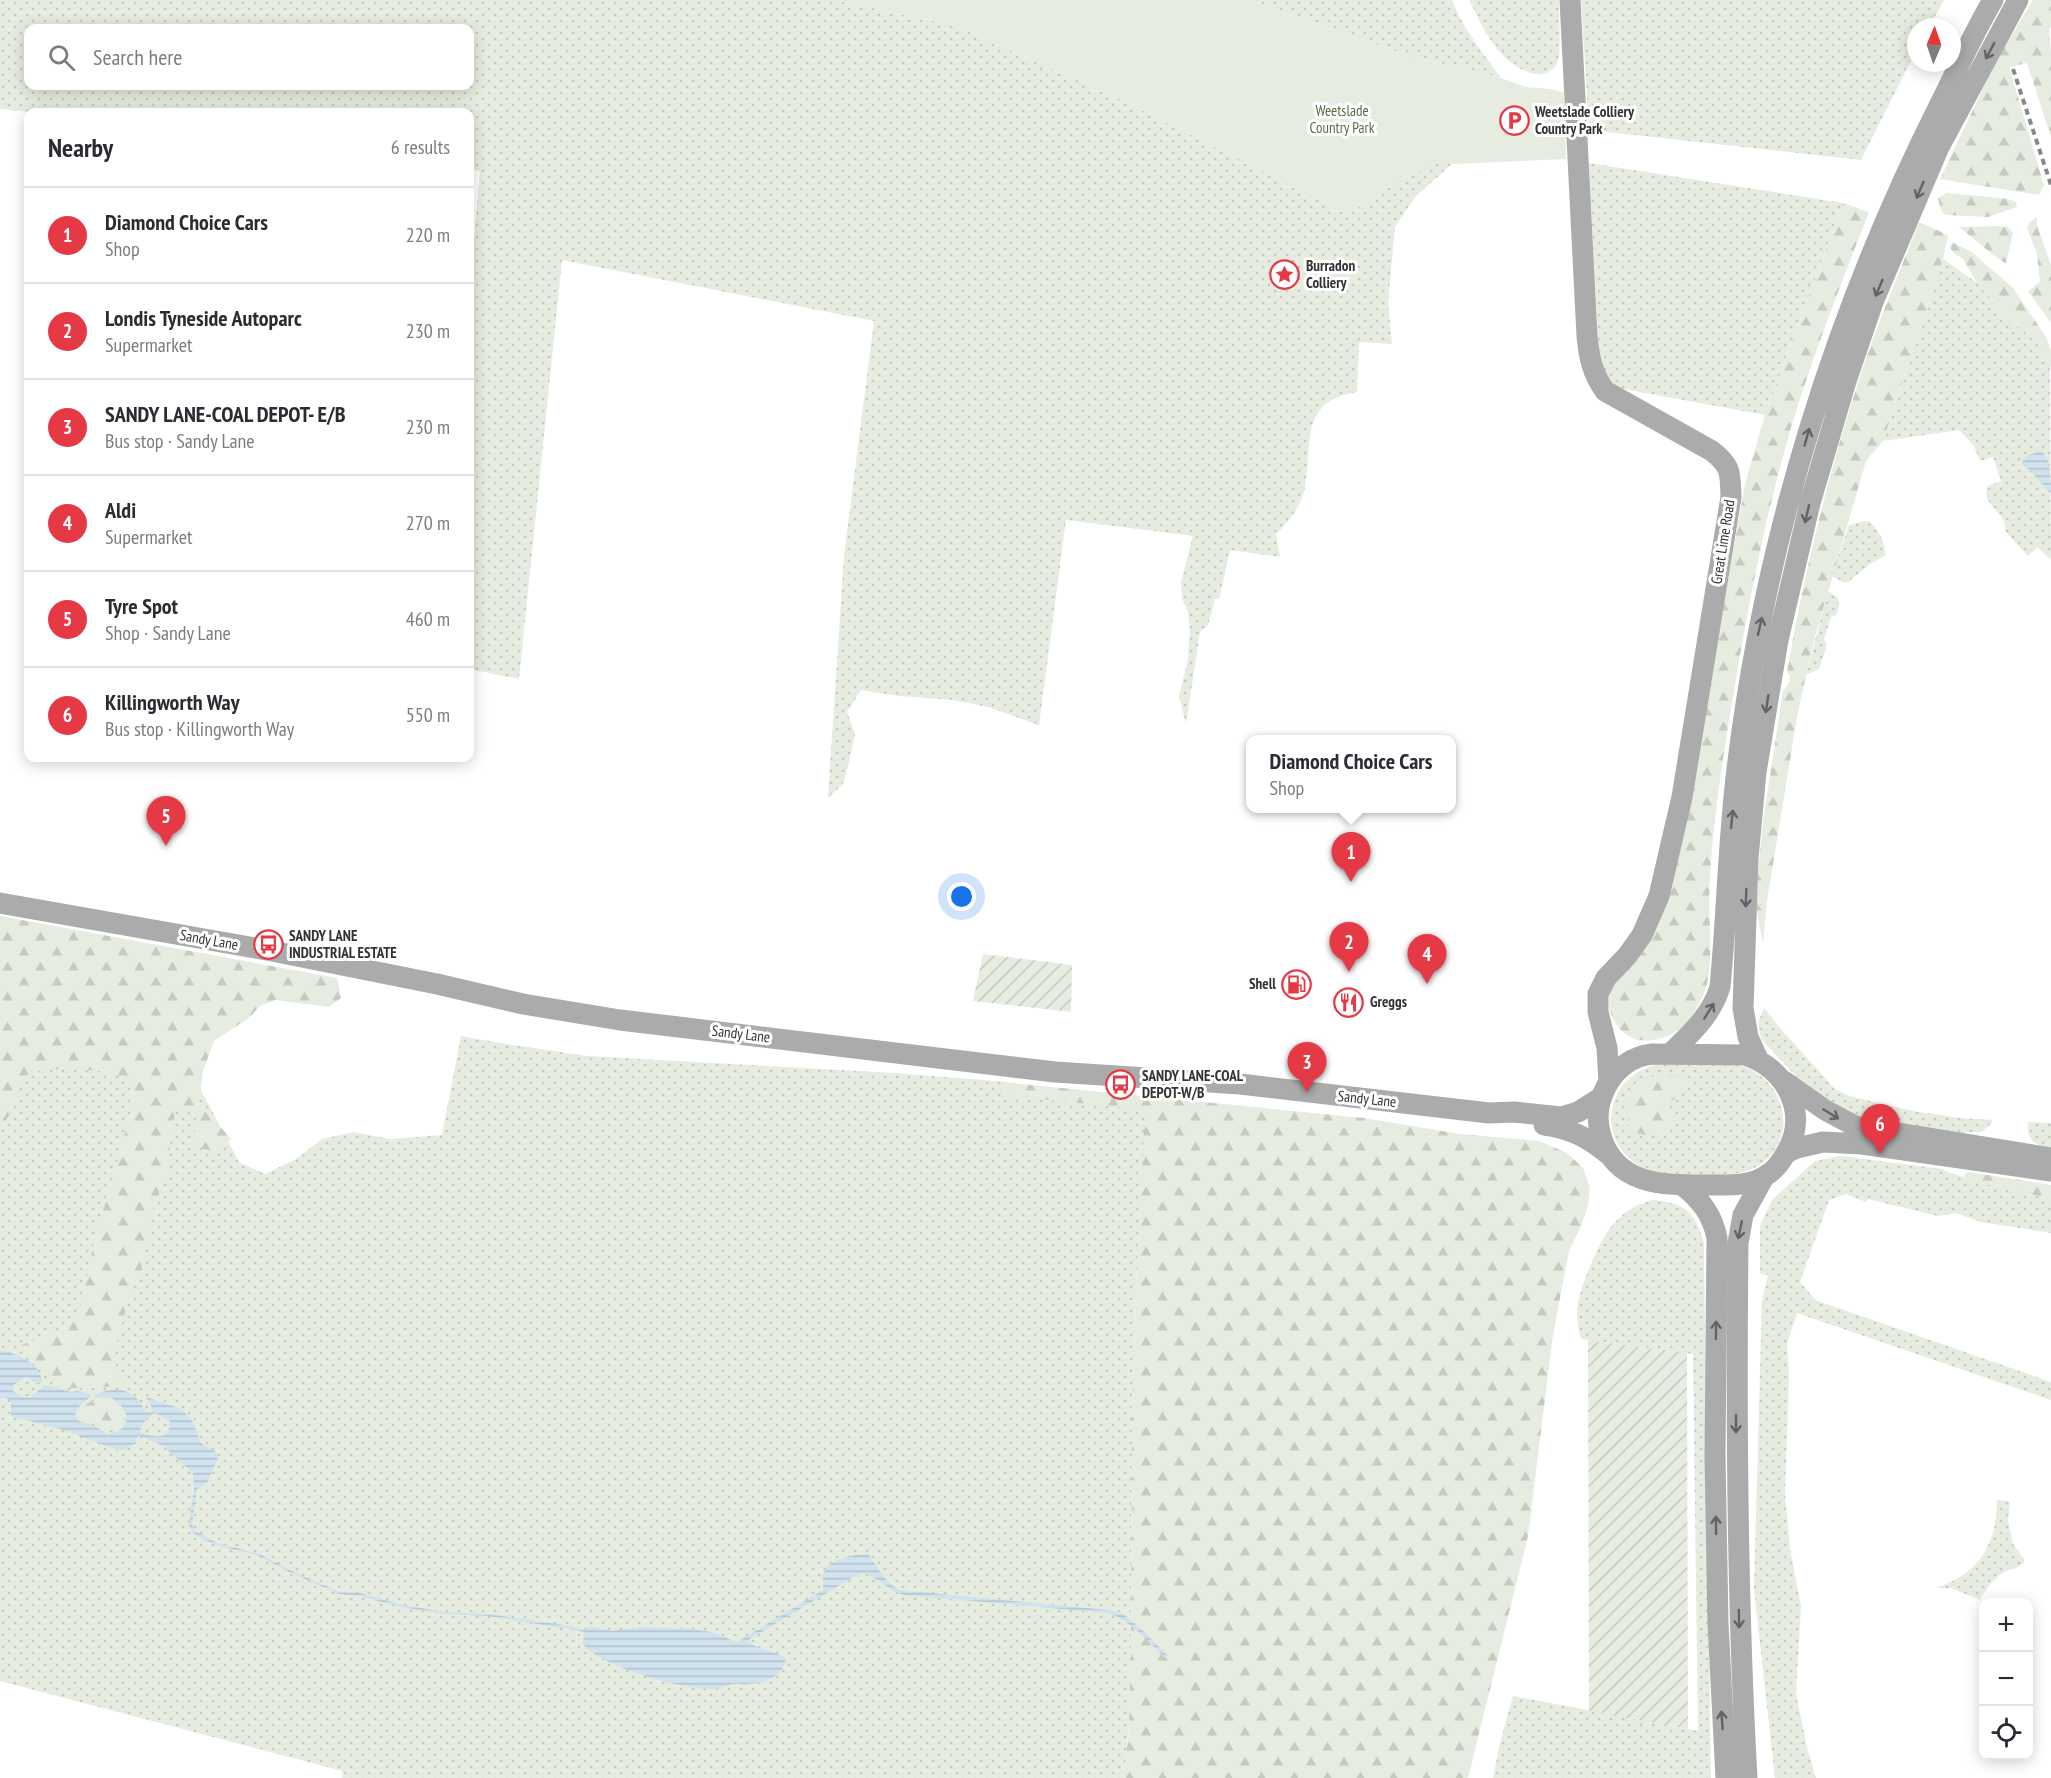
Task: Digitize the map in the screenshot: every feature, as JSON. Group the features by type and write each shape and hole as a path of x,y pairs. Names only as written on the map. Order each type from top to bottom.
{"main road":[{"name":"Great Lime Road","path":"1570,0 1587,336 1589,357 1595,377 1605,391 1712,451 1727,463 1731,497 1682,797 1659,896 1642,935 1601,987 1598,1002 1609,1063 1605,1089"},
{"path":"1670,1054 1702,1023 1716,1000 1720,987 1728,856 1737,769 1757,637 1790,499 1826,373 1854,296 1893,229 1993,0"},
{"path":"1930,144 2018,0"},
{"path":"1758,1059 1748,1037 1743,1008 1748,858 1756,772 1778,640 1810,503 1846,381 1873,302 1893,229"},
{"name":"Sandy Lane","path":"0,903 272,951 437,984 523,1004 620,1020 1055,1072 1240,1084 1489,1113 1514,1112 1561,1117 1578,1112 1605,1089"},
{"path":"1602,1025 1615,1038 1644,1055"},
{"path":"1783,1080 1791,1096 1795,1119 1794,1133 1786,1153 1773,1171 1764,1177 1738,1184 1682,1185 1646,1181 1623,1170 1608,1154 1599,1127 1599,1110 1605,1089 1621,1068 1644,1055 1736,1054 1758,1059 1825,1110 1855,1126 2051,1158"},
{"name":"Sandy Lane","path":"1489,1113 1514,1122 1568,1129 1590,1140 1608,1154"},
{"path":"1786,1153 1823,1142 1862,1144 2051,1171"},
{"path":"1747,1778 1736,1487 1738,1243 1743,1215 1764,1177"},
{"path":"1682,1185 1697,1197 1710,1213 1717,1238 1716,1528 1726,1778"}],"green space":[{"path":"0,0 834,0 953,25 1116,97 1348,214 1407,176 1447,159 1452,164 1415,197 1395,227 1388,302 1392,344 1359,342 1357,392 1338,397 1325,405 1317,415 1309,441 1305,487 1301,500 1286,524 1276,534 1280,557 1230,550 1219,599 1215,599 1208,625 1200,632 1186,724 1179,696 1188,659 1190,630 1188,612 1182,598 1181,582 1193,536 1066,520 1039,725 988,707 953,700 899,696 861,690 847,712 855,734 843,784 828,798 844,556 874,321 562,260 519,679 474,670 474,239 480,171 474,170 474,108 24,108 24,111 0,109"},
{"name":"Weetslade Country Park","path":"834,0 1249,0 1406,55 1501,78 1526,87 1551,89 1564,93 1566,159 1452,164 1447,160 1407,176 1348,214 1116,97 953,25"},
{"path":"1249,0 1452,0 1468,31 1501,78 1406,55"},
{"path":"1469,0 1559,0 1559,50 1555,67 1546,73 1536,74 1512,64 1487,35"},
{"path":"1581,0 1944,0 1934,18 1907,18 1907,69 1861,160 1589,130"},
{"path":"2033,0 2051,0 2049,31 2051,137 2027,63 2009,67 2044,185 2039,195 1940,179 1996,61"},
{"path":"1589,163 1843,203 1765,415 1618,388 1604,374 1599,358"},
{"path":"1947,193 2008,199 2016,202 2017,207 1988,217 1947,215 1943,213 1938,198"},
{"path":"1843,203 1869,212 1793,421 1758,559 1716,808 1709,895 1709,975 1703,997 1689,1020 1670,1035 1660,1039 1639,1040 1622,1031 1615,1022 1609,1006 1610,993 1618,977 1629,965 1698,752 1745,484 1765,415"},
{"path":"2037,217 2037,226 2051,265 2051,323 2028,291 2040,282 2037,253 2027,228 2030,222"},
{"path":"1919,222 1948,235 1943,259 1883,441 1866,461 1814,640 1797,717 1767,901 1763,944 1755,902 1763,821 1783,691 1789,683 1790,676 1787,672 1801,598 1827,488 1848,416 1873,340"},
{"path":"1959,227 2008,227 2013,233 2006,263"},
{"path":"1952,242 1973,253 2013,288 2046,337 2051,350 2051,367 2038,343 2007,317 1977,283 1963,259 1950,248"},
{"path":"1943,259 1977,283 2007,317 2038,343 2050,365 2051,560 2037,547 2028,556 2005,531 2005,524 1988,499 1987,493 1988,486 2001,481 1993,457 1980,461 1974,446 1959,430 1883,441"},
{"path":"1870,522 1879,533 1885,547 1885,556 1870,564 1848,582 1843,582 1832,576 1849,525"},
{"path":"1828,591 1838,598 1839,606 1836,615 1831,617 1824,639 1827,645 1819,669 1806,675"},
{"path":"0,916 337,978 341,998 329,1007 275,1000 260,1006 249,1018 214,1041 203,1071 199,1102 231,1139 217,1152 193,1145 197,1113 175,1111 167,1166 168,1176 154,1207 141,1273 134,1284 119,1332 114,1358 119,1377 127,1386 71,1388 54,1382 45,1370 16,1347 67,1328 77,1314 83,1297 95,1236 133,1102 131,1085 115,1074 84,1070 43,1070 27,1075 23,1080 11,1112 2,1125 0,1124"},
{"path":"983,954 1072,965 1071,1012 973,1001"},
{"path":"1764,1008 1834,1088 1849,1096 1913,1111 1992,1120 1991,1124 1981,1132 1965,1132 1963,1139 1868,1125 1824,1103 1761,1039 1758,1023"},
{"path":"461,1036 587,1056 895,1073 996,1081 1156,1103 1158,1149 1137,1266 1132,1416 1129,1728 1124,1778 342,1778 343,1771 0,1681 0,1039 196,1081 239,1162 265,1174 298,1158 322,1139 354,1132 390,1139 442,1135"},
{"path":"1661,1064 1733,1064 1751,1070 1766,1081 1776,1095 1782,1110 1783,1127 1779,1143 1768,1158 1752,1169 1719,1175 1655,1172 1635,1163 1621,1149 1613,1133 1612,1115 1616,1098 1625,1083 1640,1071"},
{"path":"1671,1075 1683,1077 1687,1082 1685,1089 1669,1104 1674,1122 1668,1135 1645,1135 1630,1131 1628,1101 1633,1086 1644,1079"},
{"path":"1002,1082 1364,1118 1460,1134 1539,1141 1567,1153 1583,1168 1590,1188 1588,1205 1569,1251 1553,1335 1528,1536 1468,1778 1124,1778 1129,1728 1132,1416 1145,1110 1001,1095"},
{"path":"2028,1122 2051,1123 2051,1148 2040,1145 2030,1138"},
{"path":"1841,1156 1942,1169 1969,1180 2051,1199 2051,1233 1981,1222 1956,1213 1938,1216 1868,1199 1866,1202 1846,1194 1829,1200 1800,1282 1815,1300 2051,1382 2051,1400 1797,1313 1787,1344 1789,1380 1785,1494 1790,1549 1801,1606 1796,1693 1807,1748 1816,1778 1775,1778 1754,1589 1762,1300 1768,1275 1760,1274 1760,1226 1772,1200 1815,1161"},
{"path":"1967,1172 2051,1185 2051,1199 1969,1180 1964,1176"},
{"path":"1653,1200 1674,1204 1688,1211 1697,1223 1704,1243 1711,1778 1493,1778 1513,1696 1698,1731 1693,1354 1581,1339 1577,1321 1582,1289 1592,1261 1604,1238 1619,1218 1628,1211"},
{"path":"1588,1340 1687,1353 1688,1729 1589,1711"},
{"path":"106,1398 119,1404 124,1414 121,1424 108,1431 80,1418 79,1411 84,1405"},
{"path":"1997,1500 2010,1503 2008,1521 2013,1544 2024,1559 2024,1563 1998,1576 1979,1600 1951,1588 1936,1588 1964,1575 1974,1566 1989,1543 1996,1516"}],"water":[{"path":"2040,451 2044,453 2048,463 2051,494 2021,463 2027,456"},
{"path":"0,1351 27,1360 41,1376 42,1382 38,1384 26,1377 14,1384 13,1391 30,1398 45,1385 71,1392 91,1394 75,1415 79,1421 109,1434 121,1428 127,1416 118,1402 107,1397 95,1398 96,1394 118,1390 128,1392 147,1412 151,1412 152,1415 144,1422 140,1432 151,1436 162,1436 168,1433 170,1421 155,1413 146,1397 179,1408 192,1420 201,1443 217,1453 218,1458 207,1483 197,1489 192,1524 194,1530 217,1543 260,1554 339,1592 360,1593 403,1605 445,1612 488,1614 584,1630 590,1626 611,1631 644,1627 693,1629 711,1632 737,1642 823,1590 823,1575 830,1565 849,1556 868,1554 885,1578 899,1590 1122,1613 1168,1656 1165,1658 1132,1626 1108,1613 904,1595 864,1573 855,1576 748,1640 756,1647 786,1659 781,1670 772,1678 760,1683 733,1684 716,1689 666,1682 628,1670 596,1655 585,1647 584,1632 488,1616 445,1614 339,1594 257,1555 202,1539 193,1533 189,1526 194,1488 193,1473 163,1446 141,1436 138,1436 133,1445 125,1450 115,1449 64,1430 11,1416 11,1401 0,1398"}],"railway":[{"path":"2013,69 2051,185"}],"place":[{"name":"Weetslade Colliery Country Park","path":"1514,121"},
{"name":"Burradon Colliery","path":"1285,275"},
{"name":"Tyre Spot","path":"166,846"},
{"name":"Diamond Choice Cars","path":"1351,882"},
{"name":"SANDY LANE INDUSTRIAL ESTATE","path":"268,945"},
{"name":"Londis Tyneside Autoparc","path":"1349,972"},
{"name":"Shell","path":"1297,984"},
{"name":"Aldi","path":"1427,984"},
{"name":"Greggs","path":"1349,1002"},
{"name":"SANDY LANE-COAL DEPOT-W/B","path":"1121,1085"},
{"name":"SANDY LANE-COAL DEPOT- E/B","path":"1307,1092"},
{"name":"Killingworth Way","path":"1880,1154"}]}
